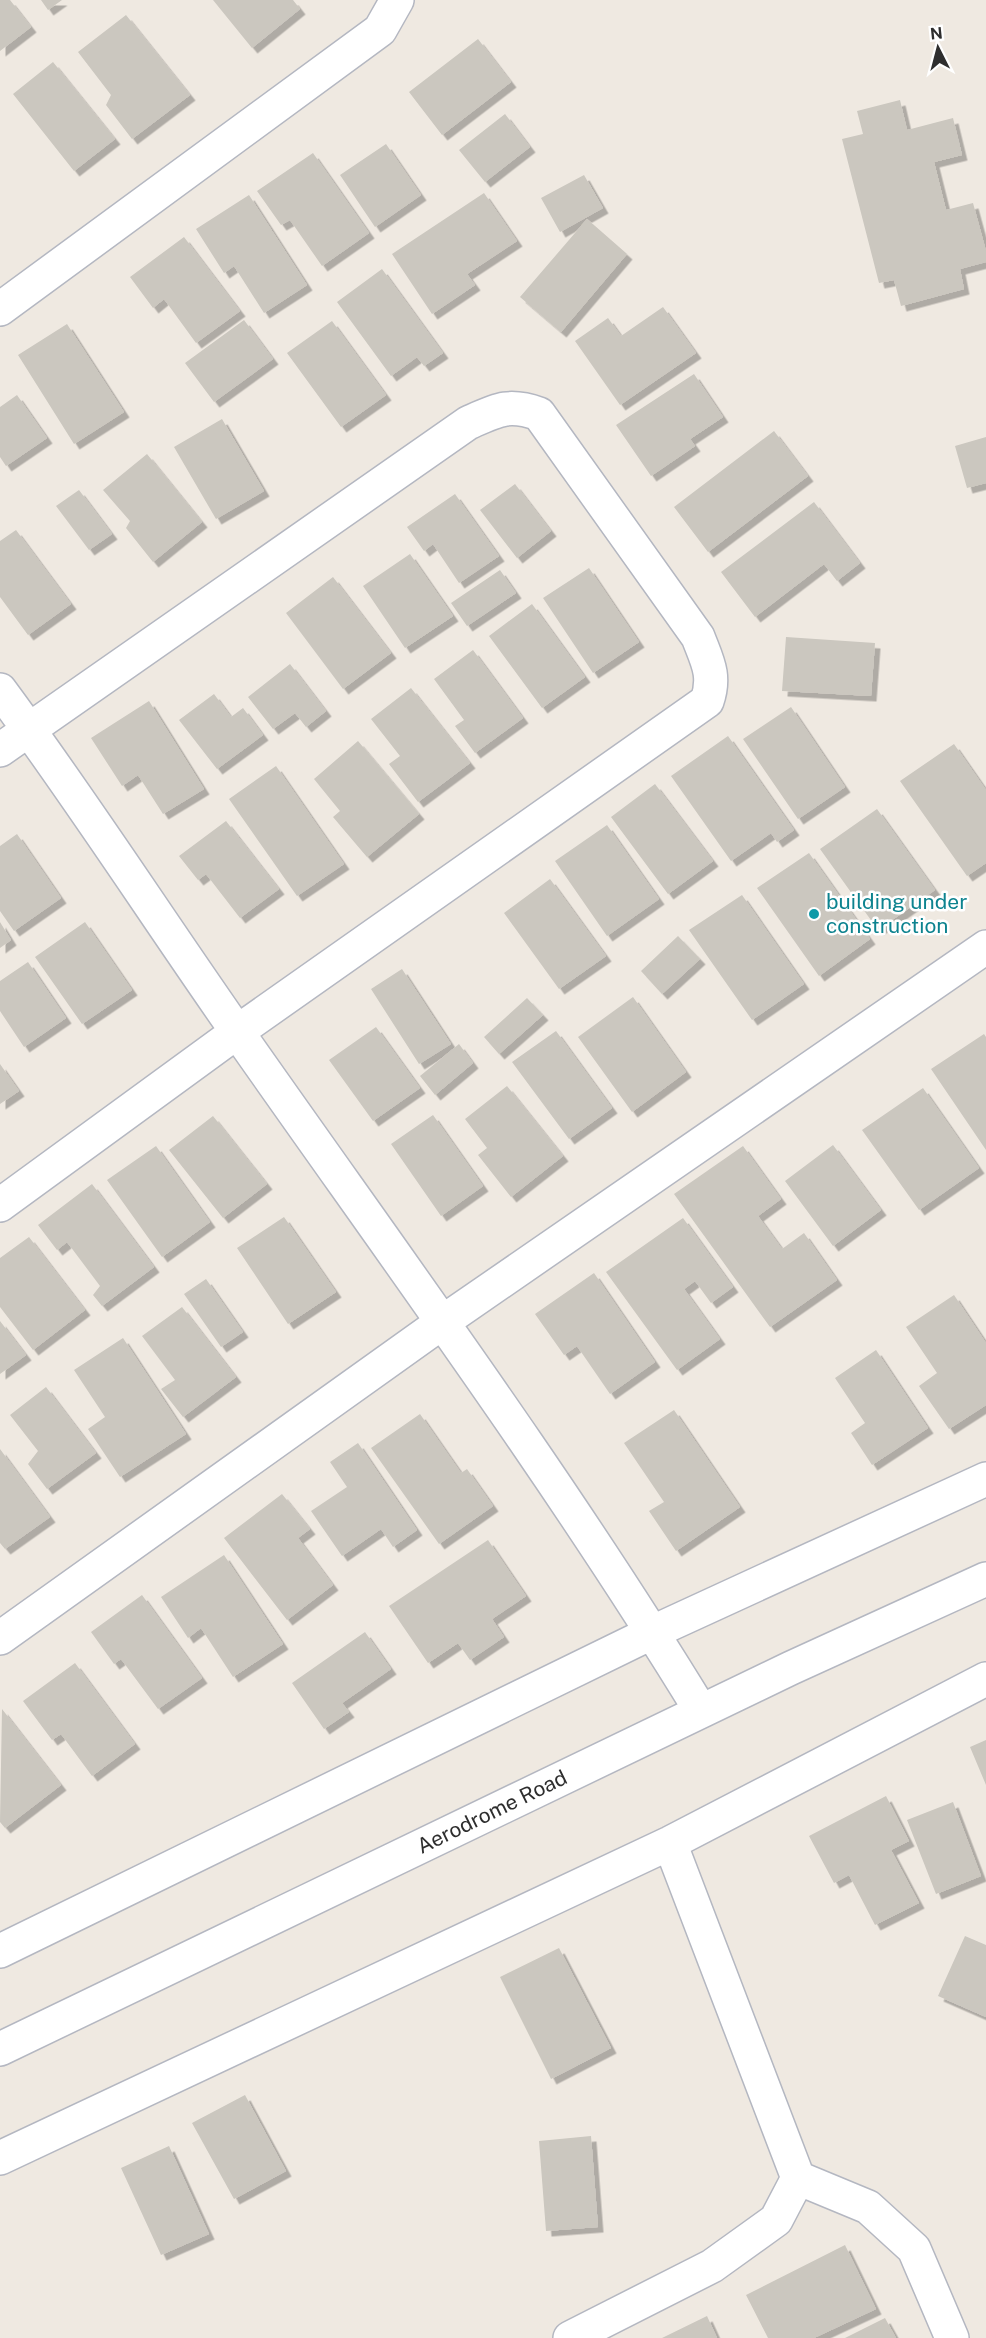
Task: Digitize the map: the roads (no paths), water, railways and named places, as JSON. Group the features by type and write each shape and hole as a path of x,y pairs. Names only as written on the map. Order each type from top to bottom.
{"street":[{"path":"0,309 380,30 397,0"},
{"path":"0,750 468,423 501,408 520,407 539,414 698,637 710,668 713,686 707,701 237,1032 0,1204"},
{"path":"0,690 237,1032 444,1321 653,1632 700,1711"},
{"path":"0,1638 444,1321 986,947"},
{"path":"0,1951 653,1632 986,1479"},
{"name":"Aerodrome Road","path":"0,2049 700,1711 986,1579"},
{"path":"0,2158 670,1844 986,1679"},
{"path":"670,1844 798,2178 868,2207 914,2249 952,2338"},
{"path":"570,2338 712,2266 776,2220 798,2178"}],"place":[{"name":"building under construction","path":"814,914"}]}
